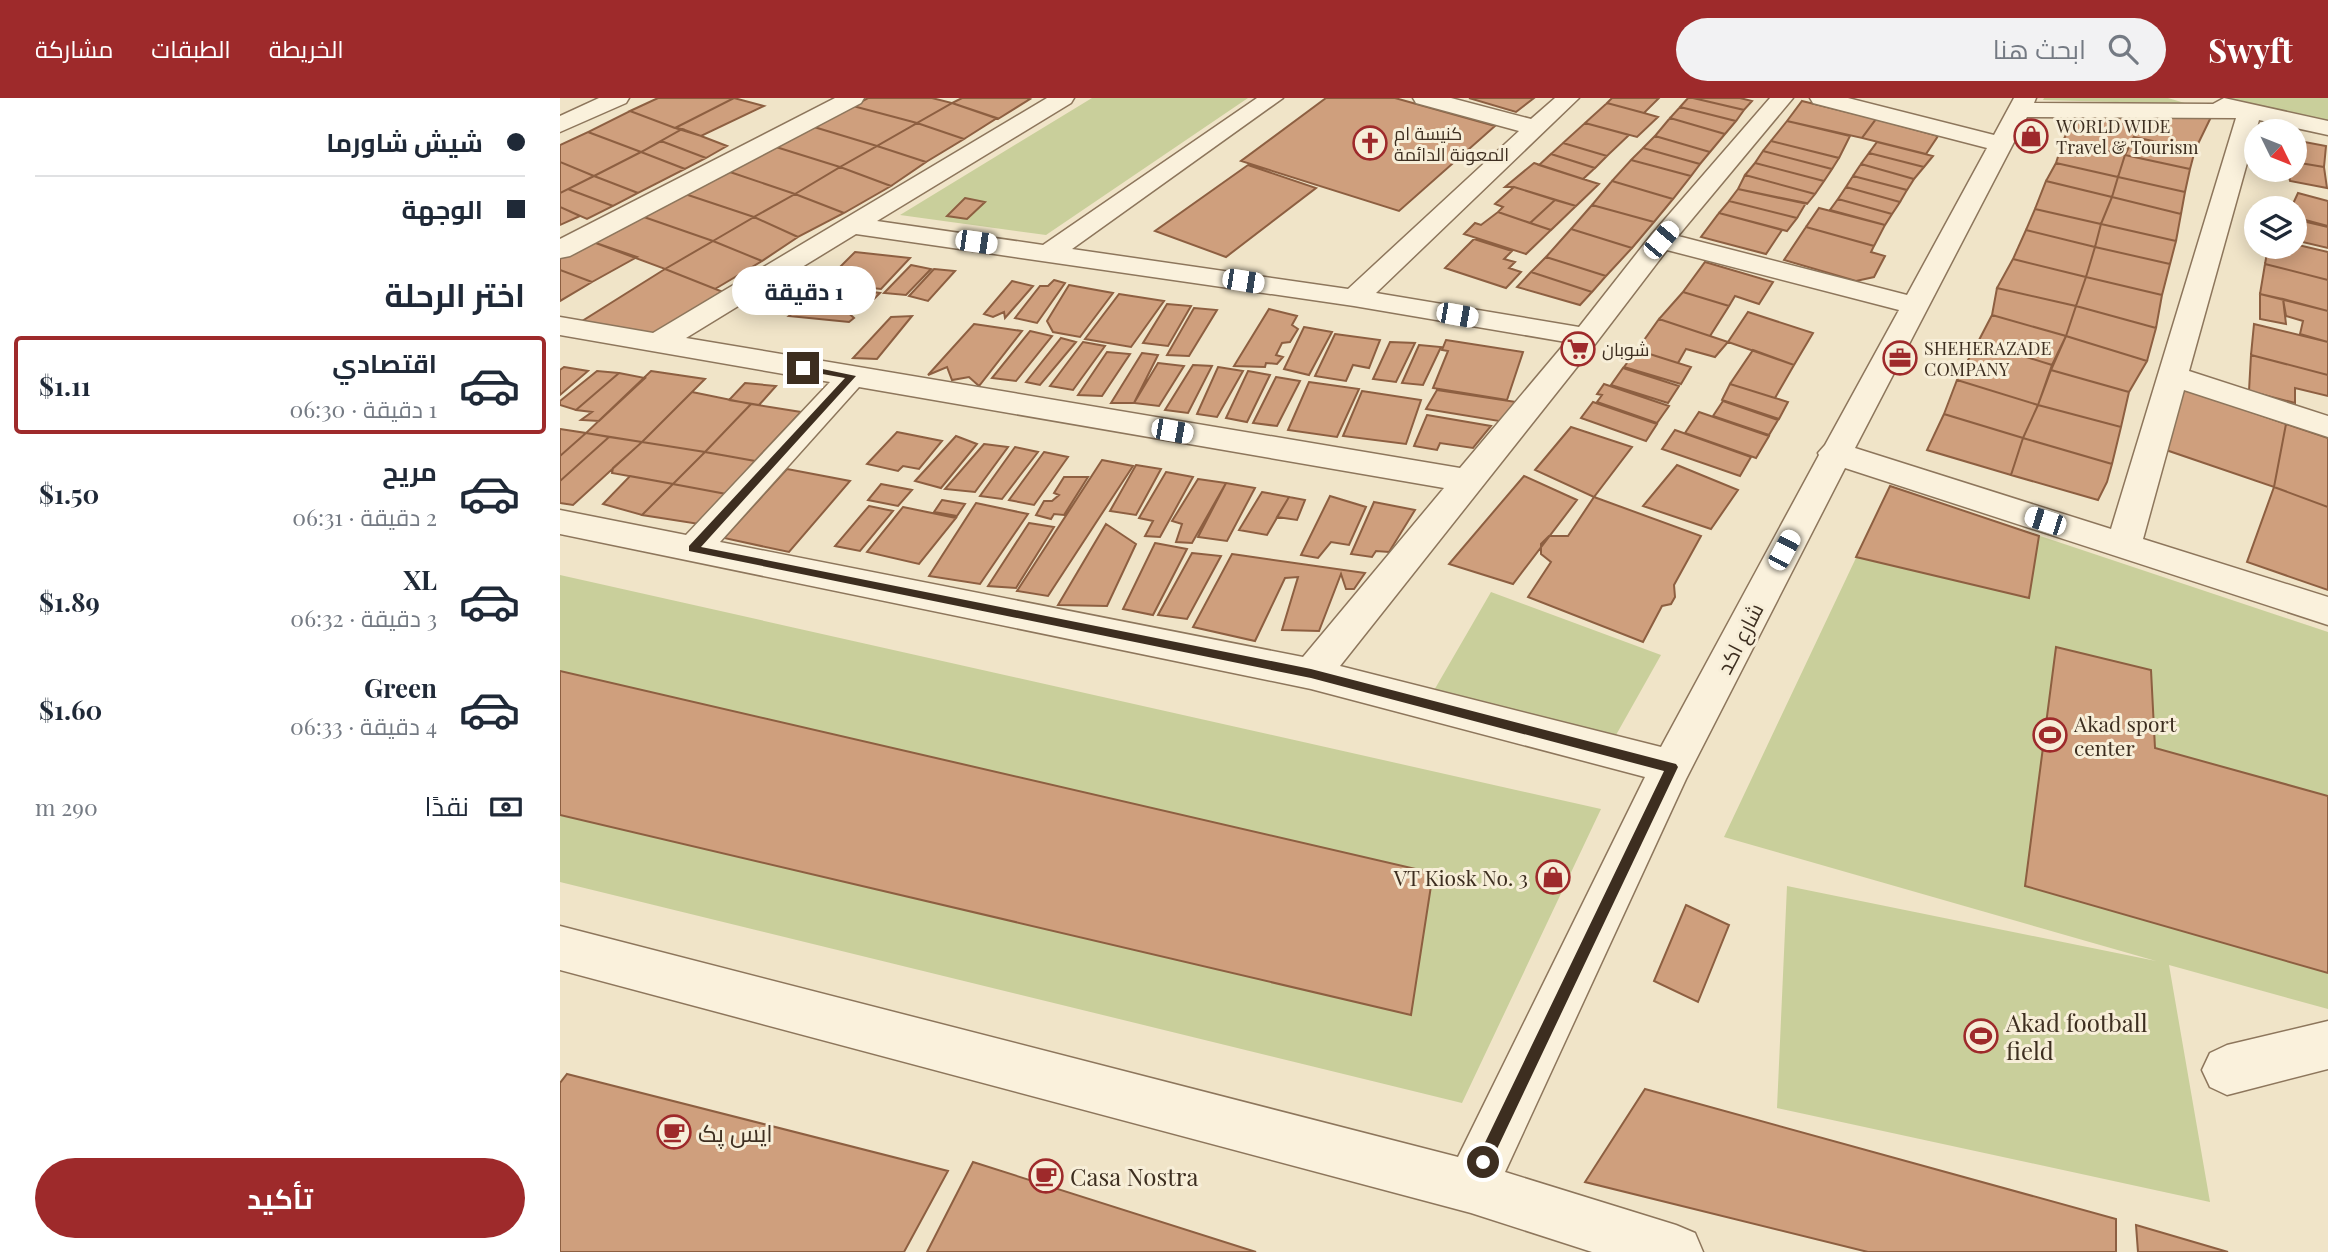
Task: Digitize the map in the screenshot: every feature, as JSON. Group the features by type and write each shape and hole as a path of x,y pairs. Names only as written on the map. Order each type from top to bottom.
{"street":[{"path":"560,125 618,98"},
{"path":"560,250 853,98"},
{"path":"657,343 1063,98"},
{"path":"1049,253 1272,98"},
{"path":"1424,98 1537,128"},
{"path":"1354,298 1568,98"},
{"path":"1311,674 1586,337 1661,240 1782,98"},
{"path":"1821,98 2001,144"},
{"path":"2194,98 2328,128"},
{"path":"803,102 828,111"},
{"path":"2022,104 2250,111"},
{"name":"شارع اكد","path":"1471,1187 1672,767 1834,453 1916,306 2022,104"},
{"path":"2123,546 2250,111"},
{"path":"853,226 1354,298 1586,337"},
{"path":"1661,240 1916,306"},
{"path":"560,326 1467,481"},
{"path":"2171,375 2328,427"},
{"path":"693,549 852,376"},
{"path":"1834,453 2328,611"},
{"path":"560,522 1311,674 1672,767"},
{"path":"560,948 1471,1187 1656,1249"},
{"path":"2227,1070 2328,1045"}],"green space":[{"path":"1092,98 1248,98 1046,235 900,215"},
{"path":"2168,98 2188,104 2043,100"},
{"path":"2222,98 2328,98 2328,122"},
{"name":"Akad sport center","path":"1890,486 2328,632 2328,1009 2169,965 2210,1202 1777,1108 1787,886 2156,961 1724,837"},
{"path":"560,575 1601,809 1462,1103 560,882"},
{"path":"1491,592 1661,655 1616,735 1429,699"}],"building":[{"path":"658,98 734,98 675,128 630,111"},
{"path":"734,98 764,106 701,136 675,128"},
{"path":"868,98 932,98 952,103 917,123 853,106"},
{"path":"962,98 1030,99 998,119 952,103"},
{"name":"كنيسة ام المعونة الدائمة","path":"1326,98 1395,98 1495,126 1399,211 1241,161"},
{"path":"1469,98 1534,98 1516,112"},
{"path":"1612,98 1659,98 1644,113 1607,103"},
{"path":"1688,98 1744,110 1736,121 1680,107"},
{"path":"1693,98 1740,98 1752,101 1744,110"},
{"path":"1802,101 1876,119 1862,138 1787,121"},
{"path":"952,103 997,118 964,139 917,123"},
{"path":"1607,103 1658,117 1637,137 1585,123"},
{"path":"853,106 917,123 877,146 814,127"},
{"path":"1680,107 1736,121 1725,134 1670,118"},
{"path":"630,111 682,129 641,152 588,132"},
{"path":"2212,115 2195,150 2134,137 2144,116"},
{"path":"2144,116 2125,155 2063,141 2073,119"},
{"path":"1670,118 1725,134 1710,152 1655,136"},
{"path":"1876,119 1938,136 1926,154 1862,138"},
{"path":"1787,121 1850,136 1839,158 1771,141"},
{"path":"917,123 964,139 926,162 877,146"},
{"path":"1585,123 1629,135 1607,156 1563,143"},
{"path":"814,127 877,146 840,167 776,147"},
{"path":"682,129 727,146 706,158 661,141"},
{"path":"588,132 641,152 594,176 560,162 560,145"},
{"path":"1655,136 1710,152 1700,164 1643,148"},
{"path":"2134,137 2195,150 2190,169 2125,155"},
{"path":"661,141 706,158 685,169 641,152"},
{"path":"1771,141 1839,158 1832,169 1763,151"},
{"path":"2063,141 2125,155 2118,177 2056,163"},
{"path":"1877,142 1933,156 1924,167 1869,153"},
{"path":"2307,142 2326,146 2324,167 2307,164"},
{"path":"1563,143 1607,156 1595,168 1551,154"},
{"path":"877,146 926,162 891,186 840,167"},
{"path":"776,147 840,167 795,194 727,171"},
{"path":"1643,148 1700,164 1691,176 1631,160"},
{"path":"1763,151 1832,169 1824,181 1755,163"},
{"path":"641,152 685,169 638,193 594,176"},
{"path":"1869,153 1924,167 1914,179 1861,164"},
{"path":"1551,154 1595,168 1583,179 1539,165"},
{"path":"2125,155 2190,169 2185,192 2118,177"},
{"path":"1631,160 1691,176 1673,199 1612,181"},
{"path":"560,162 594,176 560,193"},
{"path":"1534,163 1599,184 1576,206 1514,187 1505,187"},
{"path":"1755,163 1824,181 1815,194 1745,175"},
{"path":"2056,163 2118,177 2112,197 2046,181"},
{"path":"1861,164 1914,179 1907,190 1853,176"},
{"path":"2307,164 2324,167 2327,188 2295,182 2307,182"},
{"path":"1248,165 1316,188 1226,257 1155,231"},
{"path":"840,167 891,186 844,213 795,194"},
{"path":"727,171 795,194 754,217 685,194"},
{"path":"1745,175 1815,194 1807,204 1738,189"},
{"path":"594,176 638,193 613,206 568,189"},
{"path":"1853,176 1907,190 1900,202 1846,187"},
{"path":"2118,177 2185,192 2181,214 2112,197"},
{"path":"1612,181 1673,199 1654,222 1592,205"},
{"path":"2046,181 2112,197 2101,224 2035,209"},
{"path":"1514,187 1555,200 1530,223 1498,212 1503,207 1495,204"},
{"path":"1846,187 1900,202 1892,214 1838,199"},
{"path":"568,189 613,206 587,219 560,207 560,193"},
{"path":"1738,189 1806,203 1797,218 1729,201"},
{"path":"2298,193 2328,201 2328,226 2307,220 2307,196 2297,196"},
{"path":"685,194 754,217 713,241 641,216"},
{"path":"795,194 844,213 798,237 754,217"},
{"path":"2112,197 2181,214 2176,241 2101,224"},
{"path":"965,198 985,202 967,219 947,216"},
{"path":"1838,199 1892,214 1885,225 1830,210"},
{"path":"1555,200 1576,206 1551,230 1530,223"},
{"path":"1729,201 1797,218 1787,231 1719,213"},
{"path":"1592,205 1654,222 1632,248 1571,229"},
{"path":"560,207 580,216 560,225"},
{"path":"1819,208 1885,225 1874,246 1806,227"},
{"path":"2035,209 2101,224 2095,247 2026,230"},
{"path":"1498,212 1551,230 1526,254 1464,234 1475,223 1481,225"},
{"path":"1719,213 1782,230 1766,254 1701,237"},
{"path":"641,216 713,241 665,269 590,241"},
{"path":"754,217 798,237 762,261 713,241"},
{"path":"2307,222 2328,227 2328,248 2307,243"},
{"path":"2101,224 2176,241 2170,264 2095,247"},
{"path":"1806,227 1874,246 1871,252 1885,256 1874,277 1856,281 1784,260"},
{"path":"1571,229 1632,248 1606,276 1546,257"},
{"path":"2026,230 2095,247 2086,277 2013,259"},
{"path":"1474,239 1512,251 1504,259 1515,262 1509,268 1521,272 1506,288 1445,268"},
{"path":"590,241 637,257 592,282 560,270 560,256"},
{"path":"713,241 762,261 715,289 665,269"},
{"path":"2095,247 2170,264 2162,295 2086,277"},
{"path":"2307,247 2328,252 2328,280 2265,264 2266,259 2307,259"},
{"path":"855,252 910,258 881,289 824,283"},
{"path":"1546,257 1606,276 1592,292 1531,272"},
{"path":"2013,259 2086,277 2076,306 1997,288"},
{"path":"1705,262 1773,282 1759,304 1735,296 1729,306 1683,292"},
{"path":"2265,264 2328,280 2328,311 2260,294"},
{"path":"911,265 931,269 906,295 884,293"},
{"path":"665,269 723,292 652,337 579,323"},
{"path":"934,269 955,271 928,301 909,296"},
{"path":"560,270 592,282 560,301"},
{"path":"1531,272 1592,292 1580,305 1517,287"},
{"path":"2086,277 2162,295 2156,328 2076,306"},
{"path":"1054,280 1065,283 1037,323 1015,318 1040,286 1048,286"},
{"path":"1012,281 1033,286 1005,318 1004,312 993,317 984,314"},
{"path":"823,285 880,293 874,299 856,297 848,304 795,297"},
{"path":"1069,285 1113,293 1080,337 1053,332 1047,321"},
{"path":"1997,288 2076,306 2066,336 1992,315"},
{"path":"1683,292 1729,306 1710,336 1659,319"},
{"path":"1119,294 1164,301 1131,347 1085,339"},
{"path":"2260,294 2283,299 2286,324 2260,319"},
{"path":"2283,299 2328,311 2328,342 2300,334 2303,321 2286,316"},
{"path":"791,301 842,307 854,318 849,322 789,316 797,310 784,307"},
{"path":"1167,304 1191,306 1168,346 1143,343"},
{"path":"2076,306 2156,328 2147,361 2066,336"},
{"path":"1194,308 1217,310 1189,356 1167,355"},
{"path":"1269,309 1297,316 1292,325 1298,329 1290,342 1282,343 1276,355 1283,357 1277,364 1266,363 1265,367 1234,366"},
{"path":"1748,312 1813,333 1794,365 1728,342"},
{"path":"1992,315 2066,336 2052,365 1978,342"},
{"path":"912,316 877,359 853,358 891,317"},
{"path":"1659,319 1728,342 1715,357 1686,349 1678,363 1637,350"},
{"path":"974,324 1022,331 979,386 969,377 952,380 947,367 928,375"},
{"path":"2254,324 2328,342 2328,375 2251,355"},
{"path":"1304,327 1332,332 1309,375 1284,369"},
{"path":"1030,331 1052,336 1016,381 992,378"},
{"path":"1335,334 1380,340 1369,368 1353,365 1346,381 1315,376"},
{"path":"2066,336 2147,361 2129,392 2051,370"},
{"path":"1061,338 1076,342 1040,385 1026,382"},
{"path":"1446,340 1523,352 1507,400 1433,388 1448,351 1442,350"},
{"path":"1083,342 1105,346 1073,390 1050,386"},
{"path":"1390,342 1415,343 1396,382 1373,379"},
{"path":"1978,342 2052,365 2038,405 1957,380"},
{"path":"1419,345 1441,347 1423,385 1402,383"},
{"path":"1637,350 1691,367 1681,384 1624,367"},
{"path":"1753,350 1794,365 1775,398 1730,384"},
{"path":"1107,352 1130,354 1102,396 1078,395"},
{"path":"1142,353 1158,355 1134,403 1111,403"},
{"path":"2251,355 2328,375 2328,396 2295,388 2295,403 2249,391"},
{"path":"1158,363 1184,366 1159,406 1134,403"},
{"path":"1193,365 1212,366 1188,413 1165,410"},
{"path":"564,367 588,371 560,395 560,370"},
{"path":"1218,367 1243,371 1217,417 1197,414"},
{"path":"1623,368 1679,386 1668,403 1611,385"},
{"path":"2051,370 2129,392 2121,427 2038,405"},
{"path":"597,371 619,373 576,410 560,405 560,401"},
{"path":"651,371 705,379 642,442 586,433"},
{"path":"1248,371 1270,375 1247,422 1226,418"},
{"path":"619,373 645,378 599,421 581,420 592,412 576,410"},
{"path":"1276,377 1300,381 1277,426 1253,423"},
{"path":"1957,380 2038,405 2023,438 1944,414"},
{"path":"1309,382 1359,389 1337,437 1288,430"},
{"path":"745,383 776,386 759,405 729,400"},
{"path":"1604,384 1669,406 1657,423 1597,402 1602,395 1597,394"},
{"path":"1730,384 1788,402 1779,419 1722,400"},
{"path":"2180,387 2286,424 2274,487 2166,450"},
{"path":"1437,390 1516,402 1505,422 1426,409"},
{"path":"1362,391 1421,400 1406,444 1343,436"},
{"path":"692,392 751,404 705,452 642,442"},
{"path":"1723,401 1778,420 1769,435 1713,416"},
{"path":"1593,402 1657,424 1646,441 1581,418"},
{"path":"751,404 801,412 755,461 705,452"},
{"path":"2038,405 2121,427 2112,464 2023,438"},
{"path":"1699,412 1769,436 1756,458 1685,433"},
{"path":"1944,414 2023,438 2011,475 1927,450"},
{"path":"1427,415 1491,426 1473,448 1440,443 1437,450 1414,446"},
{"path":"2286,424 2328,438 2328,507 2274,487"},
{"path":"1571,427 1632,447 1594,497 1535,470"},
{"path":"560,429 586,433 560,456"},
{"path":"1675,430 1751,457 1740,476 1662,449"},
{"path":"897,432 942,441 919,469 903,466 898,471 867,464"},
{"path":"586,433 609,437 560,481 560,456"},
{"path":"956,436 977,444 941,488 915,481"},
{"path":"609,437 642,442 573,505 560,503 560,481"},
{"path":"2023,438 2112,464 2098,500 2011,475"},
{"path":"642,442 705,452 673,484 612,473 613,468"},
{"path":"984,444 1008,447 975,492 945,489"},
{"path":"1015,447 1038,452 1002,499 980,496"},
{"path":"705,452 755,461 726,494 673,484"},
{"path":"1044,452 1068,457 1034,505 1009,500"},
{"path":"1102,460 1133,466 1048,596 1017,591"},
{"path":"1136,465 1161,469 1136,515 1110,511"},
{"path":"1677,465 1738,490 1711,529 1643,506"},
{"path":"787,469 850,481 789,552 724,538"},
{"path":"1166,472 1193,477 1160,537 1145,536 1153,521 1139,518"},
{"path":"630,476 673,484 642,515 603,504"},
{"path":"1524,476 1577,500 1513,584 1449,564"},
{"path":"1064,477 1088,477 1064,515 1054,514 1051,519 1036,515 1044,501 1052,501 1059,495 1054,493"},
{"path":"1198,479 1226,483 1192,543 1176,542 1182,524 1172,521"},
{"path":"1226,483 1255,488 1227,541 1198,537"},
{"path":"673,484 726,494 699,524 642,515"},
{"path":"881,484 912,490 898,506 868,500"},
{"path":"1890,486 2039,536 2029,598 1856,557"},
{"path":"2274,487 2328,507 2328,590 2247,562"},
{"path":"1262,492 1289,497 1267,535 1239,530"},
{"path":"1330,496 1366,507 1349,545 1331,542 1318,558 1301,555"},
{"path":"1289,497 1305,500 1297,520 1277,517"},
{"path":"1594,497 1701,536 1674,585 1675,597 1671,604 1662,606 1643,642 1528,597 1551,562 1541,554 1541,544 1549,536 1568,536"},
{"path":"942,500 965,504 957,516 934,512"},
{"path":"1374,502 1415,510 1389,552 1376,551 1372,557 1351,554"},
{"path":"976,503 1028,514 980,584 929,576"},
{"path":"869,506 893,511 860,551 835,546"},
{"path":"903,507 956,518 919,564 867,552"},
{"path":"1029,523 1054,527 1016,588 988,586"},
{"path":"1106,524 1136,544 1107,606 1058,605"},
{"path":"1155,543 1187,549 1153,615 1123,609"},
{"path":"1192,553 1221,556 1187,619 1158,615"},
{"path":"1232,554 1365,573 1354,589 1346,589 1341,574 1319,631 1282,630 1298,577 1285,578 1255,641 1193,627"},
{"path":"2056,647 2151,670 2155,748 2328,796 2328,973 2025,886"},
{"path":"560,671 1433,873 1411,1015 560,815"},
{"path":"1686,905 1729,925 1698,1002 1654,981"},
{"path":"567,1074 948,1171 904,1252 560,1252 560,1083"},
{"path":"1645,1089 2116,1219 2116,1252 1868,1252 1585,1182"},
{"path":"973,1162 1256,1252 927,1252"},
{"path":"2136,1225 2228,1252 2138,1252"}],"place":[{"name":"WORLD WIDE Travel & Tourism","path":"2031,136"},
{"name":"كنيسة ام المعونة الدائمة","path":"1370,143"},
{"name":"شوبان","path":"1578,349"},
{"name":"SHEHERAZADE COMPANY","path":"1900,358"},
{"name":"Akad sport center","path":"2050,735"},
{"name":"VT Kiosk No. 3","path":"1553,877"},
{"name":"Akad football field","path":"1981,1036"},
{"name":"ایس پک","path":"674,1132"},
{"name":"Casa Nostra","path":"1046,1176"}],"route":[{"path":"803,368 852,376 693,549 1311,674 1672,767 1483,1162"}]}
